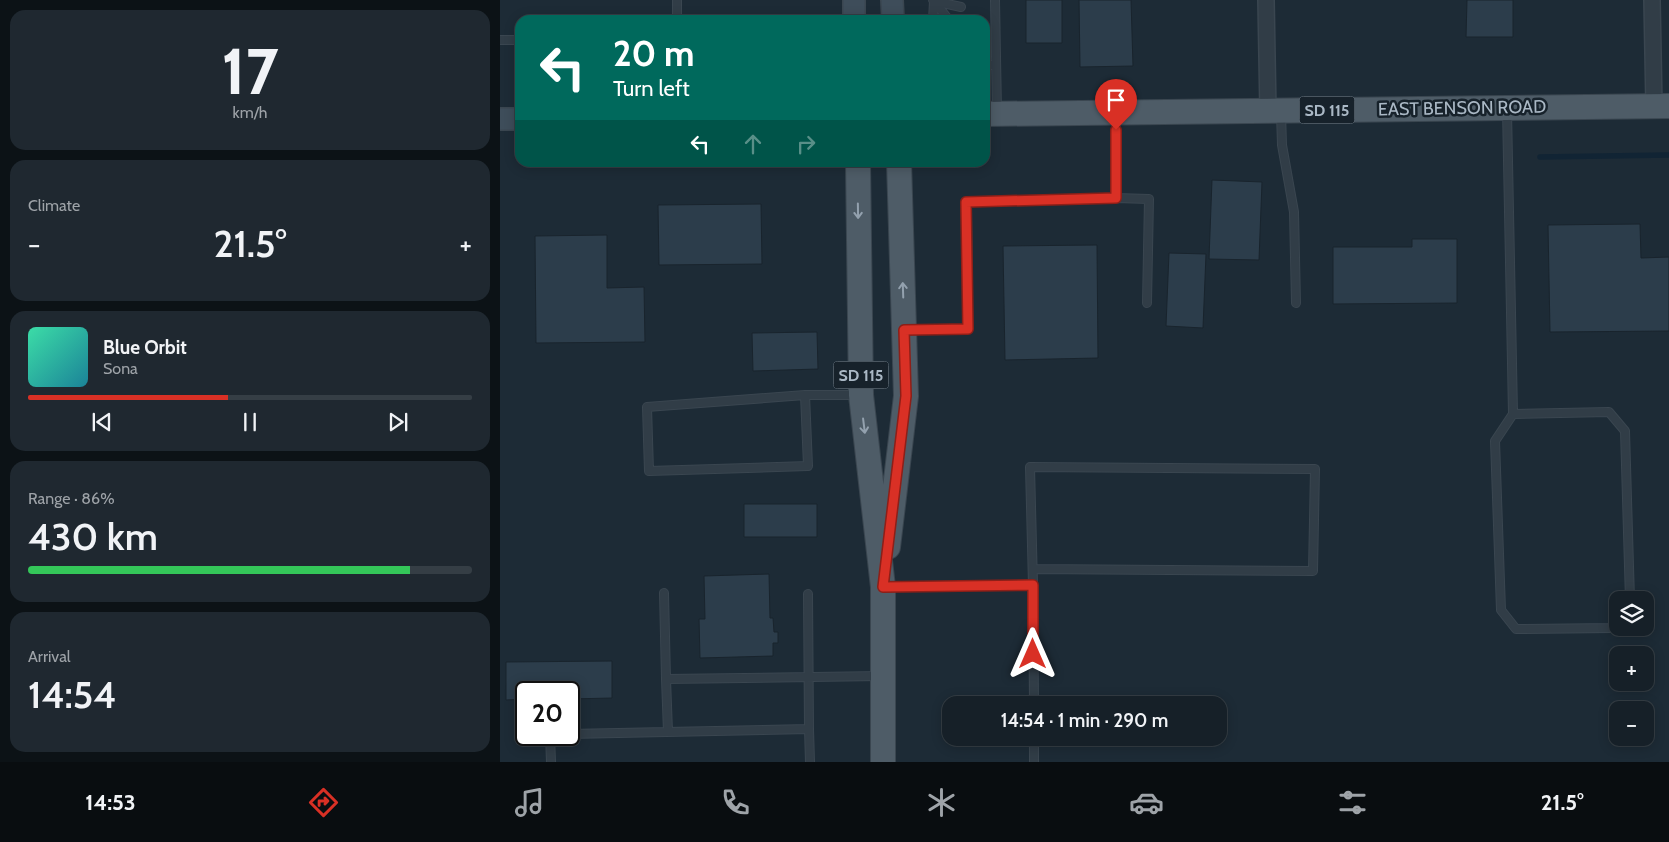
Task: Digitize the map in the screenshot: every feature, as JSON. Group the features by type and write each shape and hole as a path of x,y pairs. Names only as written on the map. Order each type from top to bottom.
{"main road":[{"path":"854,0 854,15"},
{"path":"892,0 893,15"},
{"name":"EAST BENSON ROAD","path":"991,114 1661,106"},
{"path":"500,119 515,119"},
{"name":"SD 115","path":"858,167 861,395 883,587 883,762"},
{"name":"SD 115","path":"883,587 906,396 899,167"}],"street":[{"path":"1266,0 1274,112"},
{"path":"1652,0 1661,106"}],"lane":[{"path":"677,0 677,15"},
{"path":"933,0 961,8"},
{"path":"933,0 945,15"},
{"path":"933,0 933,15"},
{"path":"991,114 996,65 995,0"},
{"path":"500,40 515,40"},
{"path":"990,65 996,65"},
{"path":"1507,108 1513,414 1495,442 1501,610 1516,629 1609,628"},
{"path":"1274,112 1294,212 1296,303"},
{"path":"1116,113 1116,198"},
{"path":"904,330 968,329 966,202 1149,198 1147,303"},
{"path":"805,395 808,466 649,471 647,407 805,395 861,395"},
{"path":"1513,414 1609,412 1625,431 1630,591"},
{"path":"1032,569 1313,571 1315,469 1030,466 1034,696"},
{"path":"883,587 1033,585"},
{"path":"664,593 668,732"},
{"path":"808,594 810,762"},
{"path":"666,678 883,676"},
{"path":"580,734 809,729"},
{"path":"550,746 551,762"},
{"path":"1034,746 1034,762"}],"building":[{"path":"1026,0 1062,0 1062,43 1026,43"},
{"path":"1079,0 1131,0 1133,66 1080,67"},
{"path":"1467,0 1513,0 1513,37 1466,37"},
{"path":"1212,180 1262,182 1259,260 1209,259"},
{"path":"761,204 762,264 659,265 658,205"},
{"path":"1640,224 1641,258 1669,257 1669,331 1550,332 1548,225"},
{"path":"607,235 607,288 644,287 645,342 536,343 535,236"},
{"path":"1412,239 1457,239 1457,303 1333,304 1333,247 1412,247"},
{"path":"1097,245 1098,358 1005,360 1003,246"},
{"path":"1169,253 1206,254 1203,328 1166,326"},
{"path":"817,332 818,369 753,371 752,333"},
{"path":"744,504 817,504 817,537 744,537"},
{"path":"769,574 770,618 773,618 774,632 778,632 778,643 773,643 773,656 700,658 699,619 705,619 704,576"},
{"path":"612,661 612,698 580,699 580,681 515,681 515,700 506,700 506,662"}],"waterway":[{"path":"1540,157 1669,155"}],"route":[{"path":"1033,654 1033,585 883,587 906,396 904,330 968,329 966,202 1116,198 1116,130"}]}
